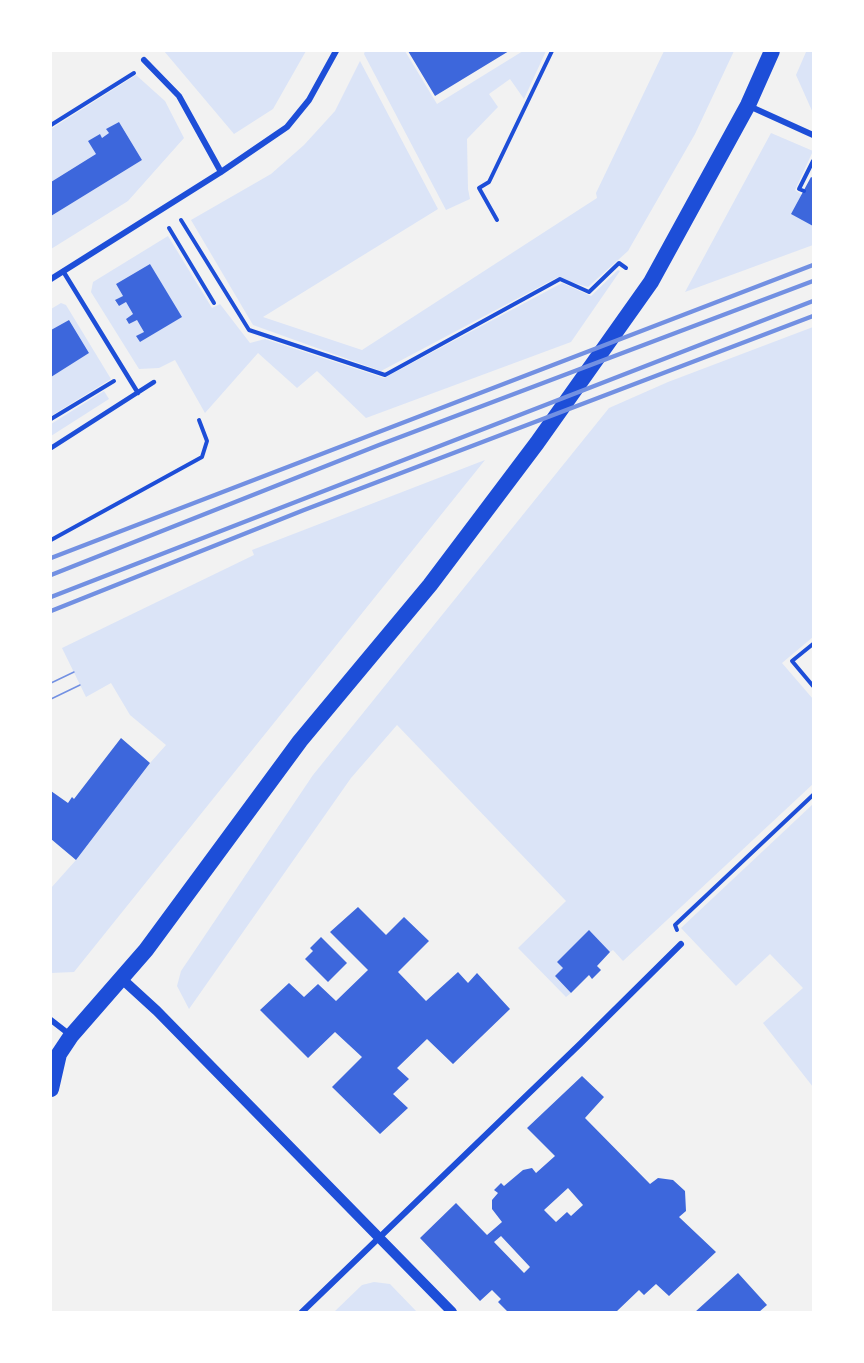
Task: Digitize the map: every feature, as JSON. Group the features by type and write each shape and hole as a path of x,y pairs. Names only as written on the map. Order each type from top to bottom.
{"highway":[{"path":"51,1089 55,1055 122,979 200,878 300,741 430,585 537,443 633,309 651,282 748,105 772,51"}],"street":[{"path":"51,279 221,172 286,127 309,100 336,51"},
{"path":"144,60 179,96 221,172"},
{"path":"748,105 813,135"},
{"path":"302,1312 681,944"},
{"path":"122,979 157,1011 452,1312"},
{"path":"51,1020 71,1036"}],"lane":[{"path":"63,271 138,393"},
{"path":"51,448 154,382"}],"path":[{"path":"497,220 479,188 489,182 552,51"},
{"path":"51,125 138,70"},
{"path":"804,192 799,189 813,161"},
{"path":"181,220 249,330 385,375 560,279 589,292 619,264 626,268"},
{"path":"169,228 214,303"},
{"path":"51,419 115,381"},
{"path":"51,540 202,458 207,441 199,420"},
{"path":"813,644 792,661 813,686"},
{"path":"681,944 675,925 813,795"}],"shaded area":[{"path":"164,51 306,51 273,109 234,134"},
{"path":"365,51 405,51 437,104 523,51 546,51 524,99 510,79 489,94 498,107 467,139 470,199 446,210 364,54"},
{"path":"664,51 734,51 695,134 628,251 588,287 556,278 381,371 253,325 191,220 271,174 304,145 335,111 360,61 438,209 263,317 362,350 597,198 596,193"},
{"path":"813,51 813,113 796,75 806,52"},
{"path":"136,75 165,101 184,138 128,201 51,249 51,216 142,160 119,122 107,129 109,133 102,138 100,134 89,141 96,154 51,182 51,129"},
{"path":"771,133 813,151 795,190 802,195 813,226 813,245 685,292"},
{"path":"168,236 212,308 220,304 250,343 265,339 384,378 562,283 591,296 618,270 620,271 571,342 366,418 317,371 297,388 258,353 205,413 175,360 159,368 139,369 91,292 93,282","holes":["150,264 181,317 140,342 137,336 144,332 137,320 129,324 126,319 133,314 126,302 119,306 115,301 123,296 116,284"]},
{"path":"61,303 66,305 111,379 51,416 51,375 89,353 69,320 51,330 51,309"},
{"path":"813,327 813,637 782,663 813,699 813,784 623,961 613,950 610,952 589,931 557,962 563,968 555,976 571,993 566,997 518,948 566,901 397,725 351,778 189,1009 177,986 181,971 313,775 609,408 668,382"},
{"path":"104,391 109,399 51,436 51,424"},
{"path":"485,460 74,972 51,973 51,888 76,860 166,745 130,715 111,683 86,697 62,648 254,555 252,550"},
{"path":"813,804 813,1087 763,1023 803,988 770,954 736,986 681,928"},
{"path":"374,1282 390,1284 417,1312 334,1312 362,1285"}],"building":[{"path":"408,51 509,51 435,96"},
{"path":"119,122 142,160 51,216 51,182 96,154 88,141 100,134 102,138 109,133 106,129"},
{"path":"811,177 813,178 813,226 791,214"},
{"path":"150,264 182,317 140,342 136,336 144,332 137,320 129,324 126,319 133,314 126,302 119,306 115,300 123,296 116,284"},
{"path":"69,320 89,353 51,377 51,330"},
{"path":"121,738 150,763 76,860 51,839 51,791 68,803 72,797 74,799"},
{"path":"358,907 386,935 404,917 429,941 398,972 426,1001 458,972 468,983 477,973 510,1009 453,1064 427,1039 397,1068 409,1079 393,1094 408,1108 380,1134 332,1087 362,1057 335,1032 308,1058 260,1010 289,983 304,997 318,984 336,1001 368,970 330,932"},
{"path":"589,930 610,952 597,966 601,970 592,979 589,975 571,993 555,976 563,968 557,962"},
{"path":"321,937 347,963 328,982 305,959 313,951 310,948"},
{"path":"582,1076 604,1097 585,1118 650,1184 658,1178 673,1180 685,1191 686,1211 679,1217 716,1252 669,1296 656,1284 644,1295 639,1290 616,1312 508,1312 498,1302 501,1299 492,1290 480,1301 420,1238 456,1203 487,1235 502,1222 492,1209 492,1200 498,1193 494,1190 501,1183 504,1186 523,1170 532,1168 536,1173 555,1156 527,1128","holes":["568,1188 583,1205 571,1216 567,1212 556,1222 544,1210","501,1236 530,1267 524,1273 494,1242"]},
{"path":"738,1273 767,1305 759,1312 695,1312"}],"tram line":[{"path":"51,683 74,672"},
{"path":"51,699 80,685"}],"railway":[{"path":"51,558 813,265"},
{"path":"51,575 379,445 813,281"},
{"path":"51,597 813,301"},
{"path":"51,611 304,510 813,316"}]}
